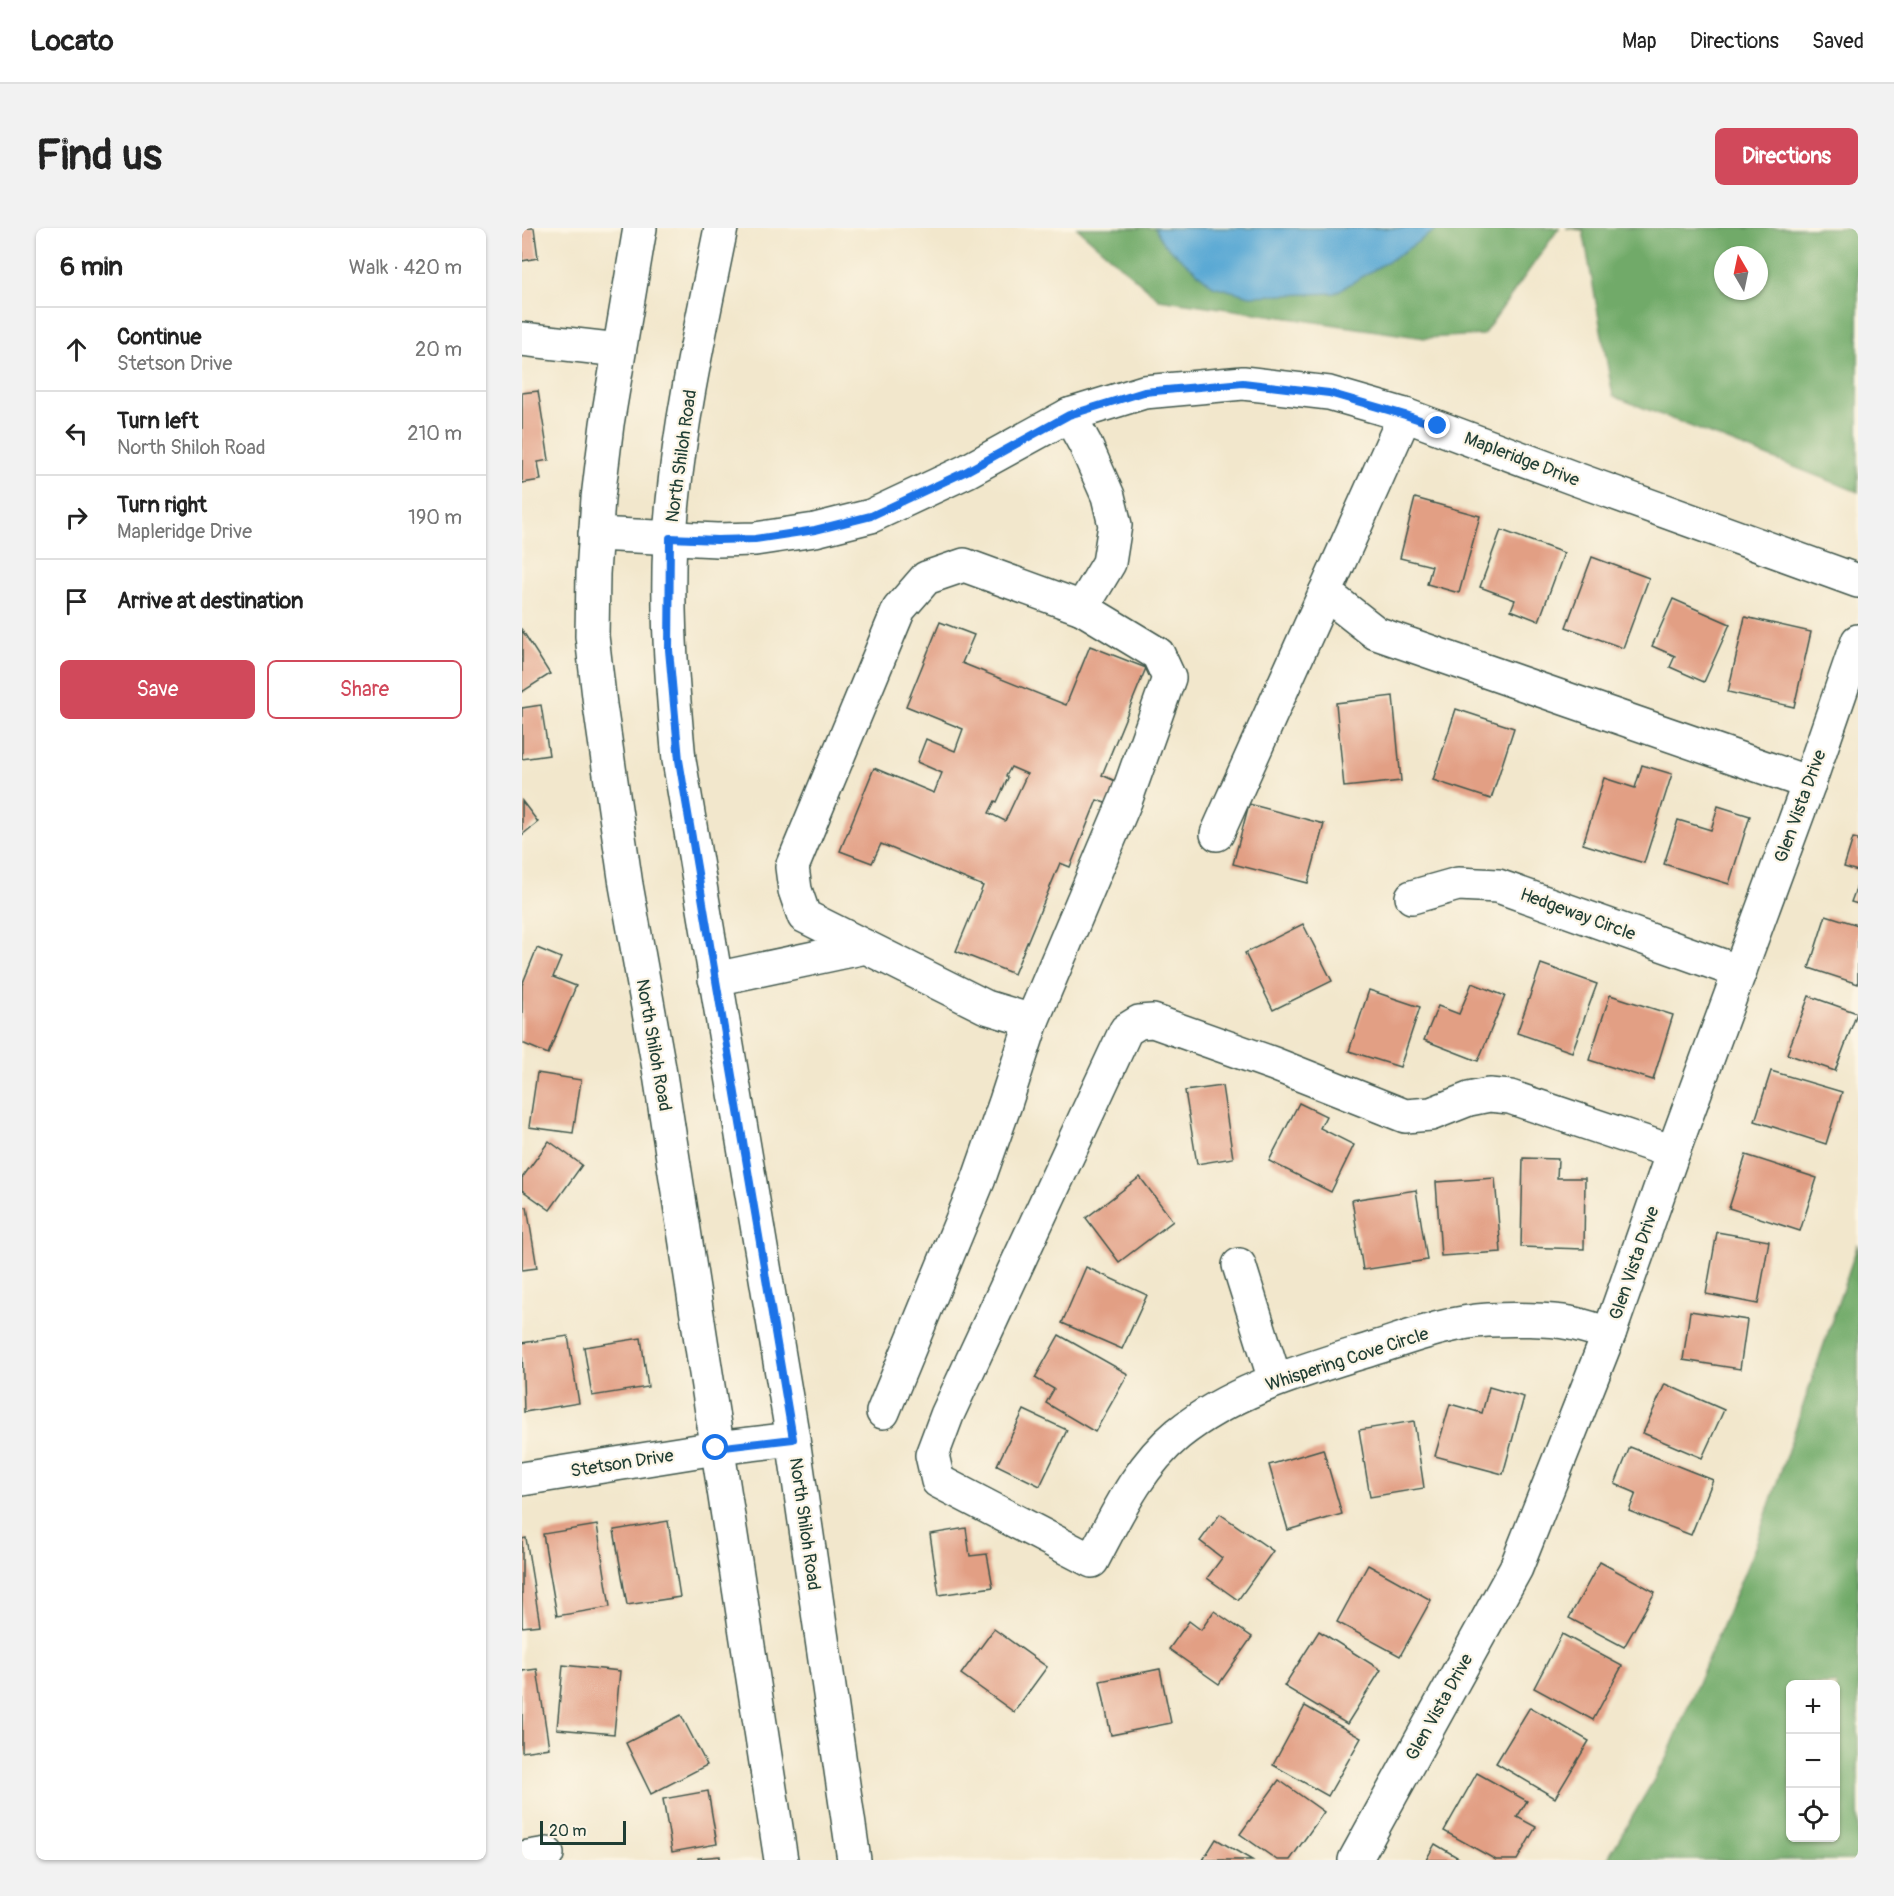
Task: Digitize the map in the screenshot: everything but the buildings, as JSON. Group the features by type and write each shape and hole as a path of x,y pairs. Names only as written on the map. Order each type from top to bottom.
{"street":[{"name":"North Shiloh Road","path":"640,228 607,424 592,574 592,636 626,885 659,1068 781,1860"},
{"name":"North Shiloh Road","path":"721,228 681,436 670,538 669,650 679,760 793,1439 854,1860"},
{"path":"522,339 619,350"},
{"name":"Mapleridge Drive","path":"595,534 717,540 755,539 815,530 871,516 967,471 1069,415 1144,392 1243,383 1329,393 1405,415 1858,581"},
{"path":"1069,415 1085,444 1108,496 1114,525 1109,562 1082,608"},
{"path":"1217,834 1405,415"},
{"path":"883,1412 978,1181 1032,1021 1126,799 1169,678 1158,654 1082,608 964,565 926,578 899,609 792,867 795,890 804,916 986,1007 1032,1021"},
{"path":"1325,593 1376,633 1809,783"},
{"name":"Glen Vista Drive","path":"1355,1860 1516,1568 1609,1334 1673,1152 1809,783 1858,641"},
{"name":"Hedgeway Circle","path":"1412,897 1458,884 1497,886 1740,972"},
{"path":"715,979 866,947"},
{"name":"Whispering Cove Circle","path":"1609,1334 1567,1322 1488,1320 1464,1323 1424,1333 1275,1380 1215,1409 1178,1434 1150,1463 1130,1490 1092,1561 938,1481 932,1455 947,1415 1126,1030 1139,1022 1153,1021 1274,1064 1405,1116 1431,1114 1468,1099 1489,1095 1510,1097 1673,1152"},
{"path":"1239,1265 1275,1380"},
{"name":"Stetson Drive","path":"522,1479 716,1448 793,1439"}],"green space":[{"path":"1077,228 1559,228 1483,335 1425,338 1159,299"},
{"path":"1566,228 1858,228 1858,492 1613,396 1583,230"},
{"path":"1858,1244 1858,1860 1607,1860 1666,1759 1755,1547"}],"water":[{"path":"1155,228 1438,228 1335,293 1250,296 1213,286 1163,243"}],"route":[{"path":"716,1448 793,1439 679,760 669,650 670,538 755,539 815,530 871,516 967,471 1069,415 1144,392 1243,383 1329,393 1438,426"}]}
